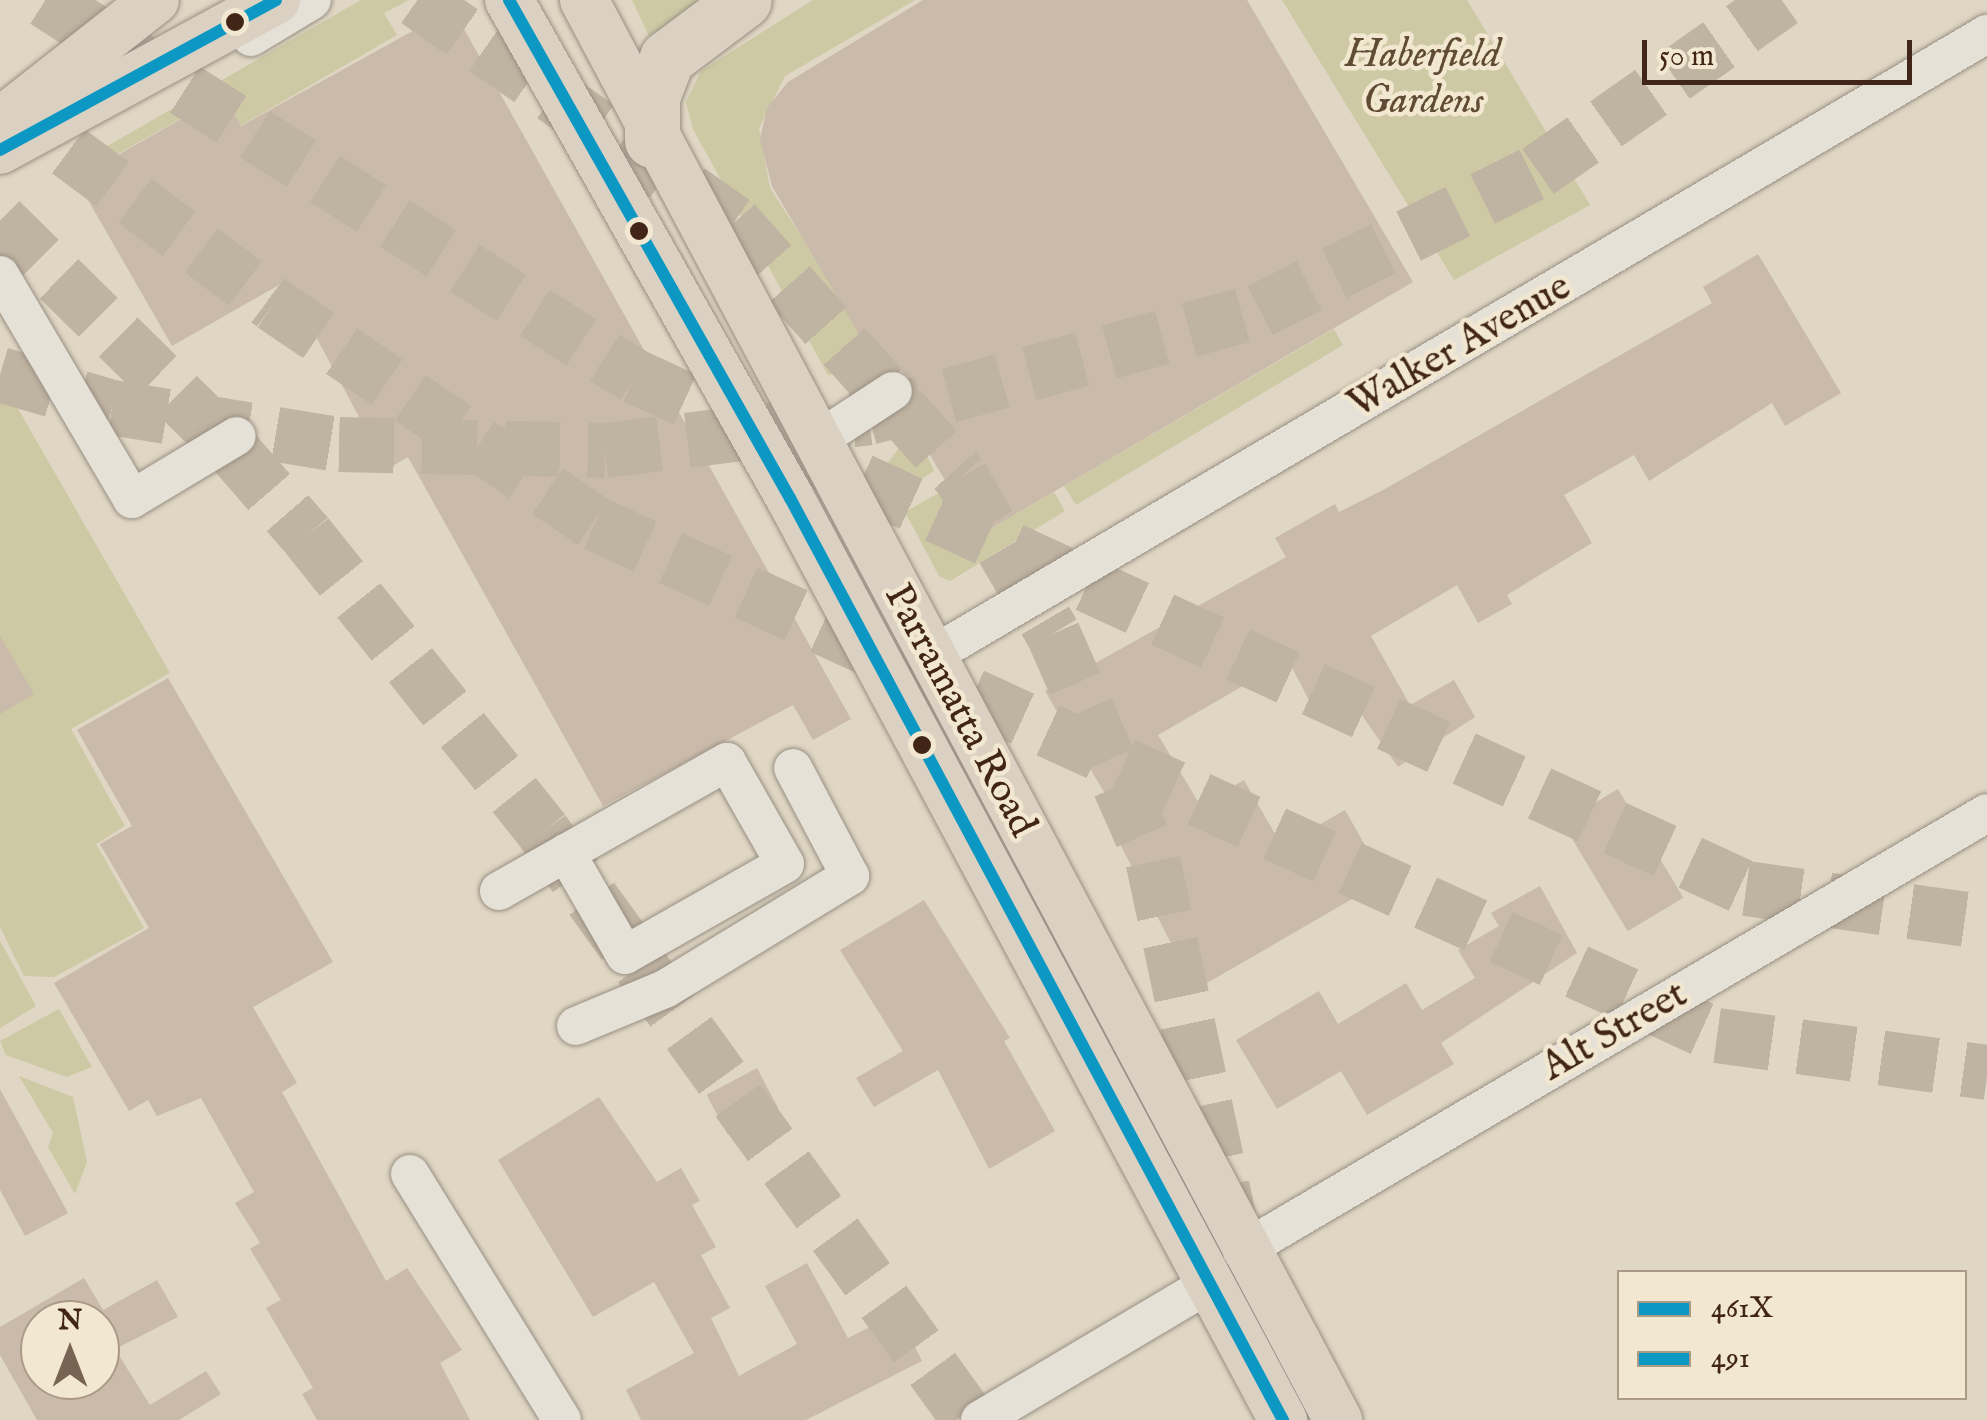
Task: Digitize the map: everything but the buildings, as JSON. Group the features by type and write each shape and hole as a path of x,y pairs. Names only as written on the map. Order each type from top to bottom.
{"highway":[{"path":"652,140 652,97 666,58 744,0"}],"main road":[{"path":"0,122 155,0"},
{"path":"0,150 213,30 276,0"},
{"name":"Parramatta Road","path":"509,0 790,498 1206,1286 1283,1420"},
{"name":"Parramatta Road","path":"584,0 652,140 931,656 1242,1251 1338,1420"}],"street":[{"path":"213,30 230,40 250,38 312,0"},
{"name":"Walker Avenue","path":"931,656 1987,34"},
{"path":"0,275 132,499 238,436"},
{"path":"815,442 893,391"},
{"path":"499,891 566,853 727,762 786,864 625,955 566,853"},
{"path":"576,1026 664,989 850,876 794,768"},
{"name":"Alt Street","path":"1242,1251 1987,813"},
{"path":"410,1174 562,1420"},
{"path":"980,1420 1206,1286"}],"green space":[{"path":"361,0 409,0 384,13 397,35 240,126 222,95 70,181 64,171"},
{"path":"632,0 705,0 649,36"},
{"path":"813,0 915,0 785,76 759,128 770,188 886,367 828,375 693,129 686,102 701,71"},
{"name":"Haberfield Gardens","path":"1282,0 1467,0 1590,205 1454,280"},
{"path":"1334,329 1343,345 1076,505 1064,486"},
{"path":"6,388 170,673 71,729 125,826 96,844 144,928 54,977 24,976 0,927 0,392"},
{"path":"914,427 934,471 895,495 883,470"},
{"path":"949,487 978,536 1054,492 1065,511 950,581 939,576 905,512"},
{"path":"0,941 36,1006 0,1028"},
{"path":"59,1009 92,1067 67,1077 6,1055 0,1041"},
{"path":"19,1076 73,1097 87,1162 75,1194 48,1147 53,1133"}],"tunnel":[{"path":"45,0 635,376 1746,888 1987,922"},
{"path":"417,0 734,222 961,477 1053,633 1153,861 1263,1378"},
{"path":"0,374 112,407 339,444 605,450 869,417 1260,310 1538,171 1782,0"},
{"path":"2,101 273,304 595,523 1717,1035 1987,1072"},
{"path":"0,220 233,450 307,535 543,831 970,1420"}],"transit line":[{"name":"491","path":"0,150 276,0"},
{"name":"461X","path":"509,0 790,498 1283,1420"}]}
